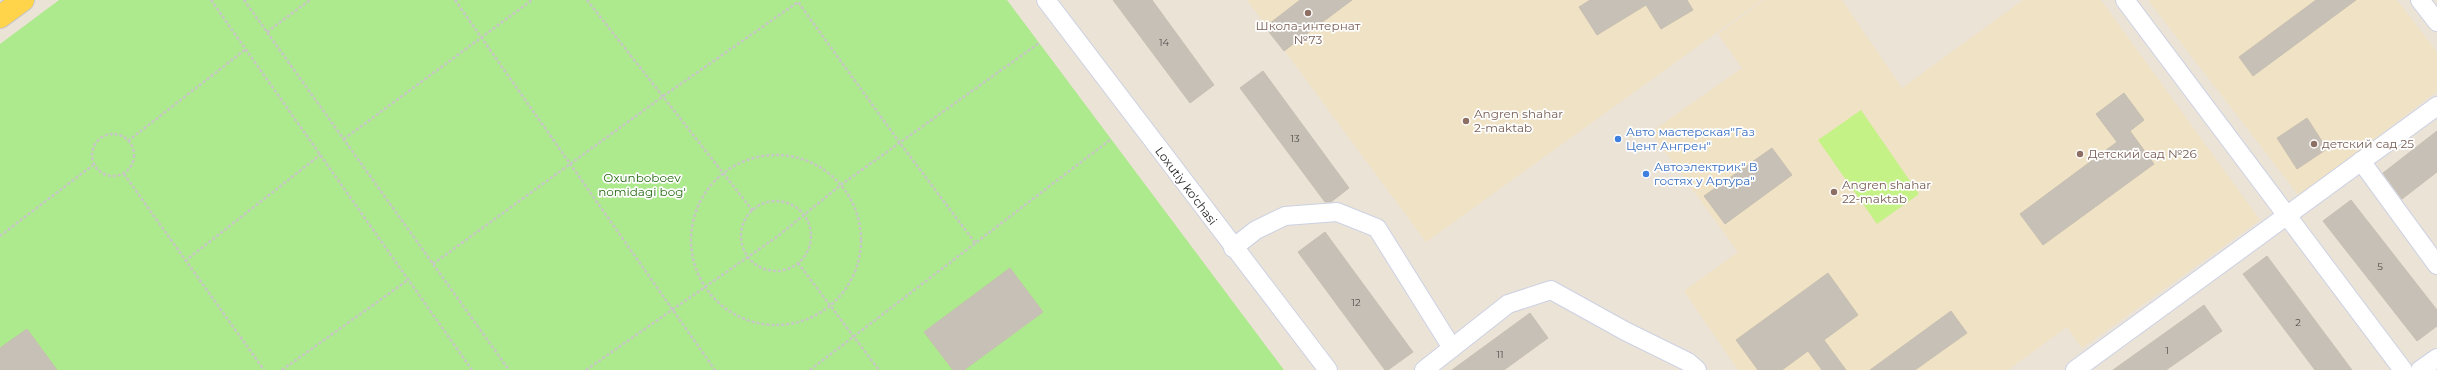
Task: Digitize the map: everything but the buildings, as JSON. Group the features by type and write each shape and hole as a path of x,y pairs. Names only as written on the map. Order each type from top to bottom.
{"main road":[{"path":"0,17 23,0"}],"street":[{"name":"Loxutiy ko'chasi","path":"1046,0 1233,248 1328,370"},
{"path":"2125,0 2403,370"},
{"path":"2420,0 2437,22"},
{"path":"2075,370 2437,106"},
{"path":"2361,161 2437,265"},
{"path":"1233,248 1256,230 1285,216 1337,212 1377,228 1452,348"},
{"path":"1424,370 1508,304 1551,290 1625,331 1688,362 1697,370"},
{"path":"2420,370 2437,358"}],"path":[{"path":"211,0 472,370"},
{"path":"244,0 509,370"},
{"path":"267,32 310,0"},
{"path":"455,0 715,370"},
{"path":"344,139 532,0"},
{"path":"587,0 722,174 753,211"},
{"path":"433,264 662,97 798,2 900,143 976,244"},
{"path":"586,370 704,289 804,215 842,184 1039,43"},
{"path":"128,141 246,49"},
{"path":"112,134 119,135 128,141 134,156 129,169 124,174 110,177 98,171 93,165 92,151 99,139 112,134"},
{"path":"810,370 854,338 1111,139"},
{"path":"766,154 794,156 821,166 842,184 857,209 862,236 859,264 847,289 830,307 801,322 773,326 746,320 721,306 704,289 692,258 691,230 699,202 715,179 722,174 738,163 766,154"},
{"path":"185,261 320,155"},
{"path":"0,236 93,165"},
{"path":"124,174 264,370"},
{"path":"780,201 791,204 804,215 811,231 811,243 806,254 798,263 788,269 776,271 764,269 748,257 742,243 742,232 744,222 753,211 769,202 780,201"},
{"path":"798,263 879,370"},
{"path":"282,370 408,280"}],"shaded area":[{"name":"Angren shahar 2-maktab","path":"1247,0 1762,0 1426,242"},
{"path":"1764,0 1842,0 1902,88 2023,0 2101,0 2260,220 2082,348 2067,327 2008,370 1738,370 1684,291 1738,252 1651,132 1742,68 1718,34"},
{"name":"детский сад 25","path":"2148,0 2397,0 2437,52 2437,91 2300,197"}],"green space":[{"name":"Oxunboboev nomidagi bog'","path":"59,0 1007,0 1284,370 0,370 0,44"},
{"path":"1861,110 1919,194 1877,224 1818,140"}],"place":[{"name":"Школа-интернат №73","path":"1308,13"},
{"name":"Angren shahar 2-maktab","path":"1466,121"},
{"name":"Авто мастерская\"Газ Цент Ангрен\"","path":"1618,139"},
{"name":"детский сад 25","path":"2314,144"},
{"name":"Детский сад №26","path":"2080,154"},
{"name":"Автоэлектрик\" В гостях у Артура\"","path":"1646,174"},
{"name":"Angren shahar 22-maktab","path":"1834,192"}]}
